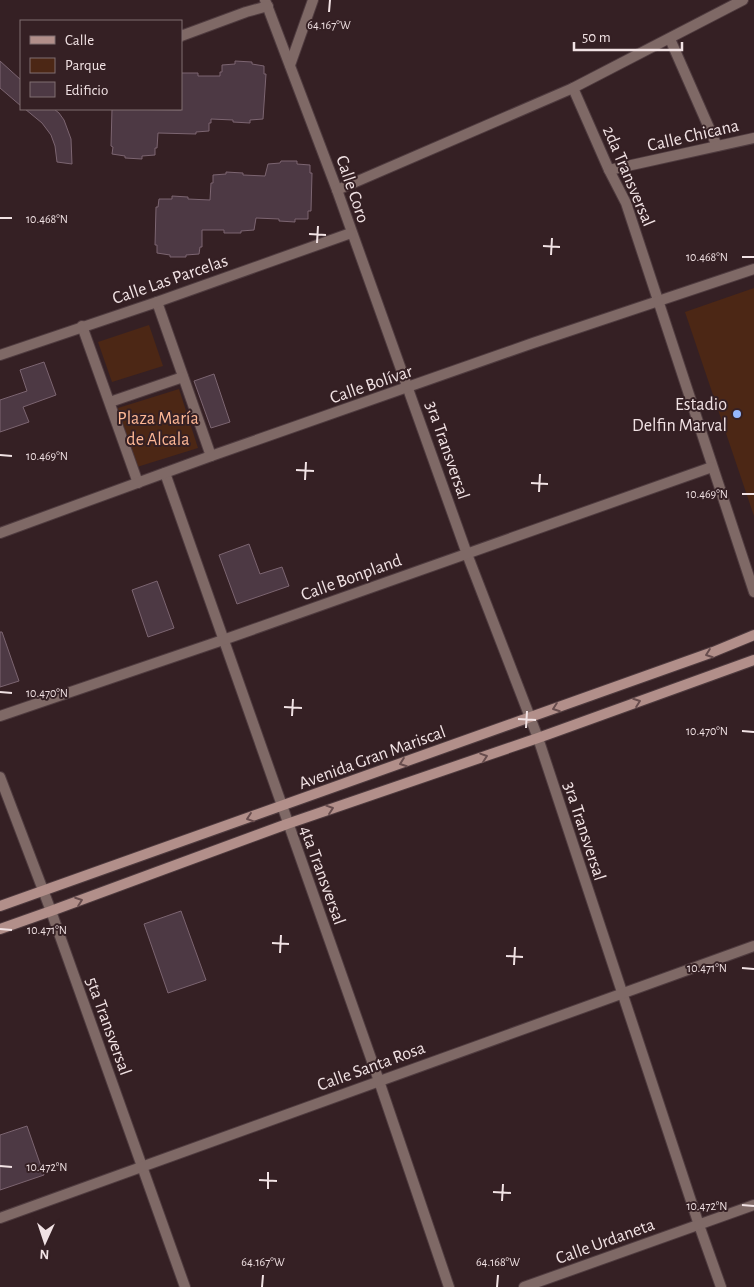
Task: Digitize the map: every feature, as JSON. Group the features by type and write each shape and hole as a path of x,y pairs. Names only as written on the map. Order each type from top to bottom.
{"street":[{"path":"290,65 313,0"},
{"path":"337,190 573,88 743,0"},
{"path":"182,36 267,3"},
{"name":"Calle Coro","path":"267,3 409,388"},
{"path":"670,39 718,146"},
{"name":"2da Transversal","path":"573,88 609,170 626,203 754,592"},
{"name":"Calle Chicana","path":"609,170 754,138"},
{"name":"Calle Las Parcelas","path":"0,355 351,233"},
{"name":"Calle Bolívar","path":"0,533 211,456 533,343 754,269"},
{"path":"156,302 211,456"},
{"path":"82,326 138,483"},
{"path":"110,402 183,377"},
{"name":"3ra Transversal","path":"409,388 467,554 538,738 721,1287"},
{"name":"Calle Bonpland","path":"0,716 223,640 712,467"},
{"name":"4ta Transversal","path":"165,474 379,1081 448,1287"},
{"name":"Avenida Gran Mariscal","path":"0,906 754,636"},
{"name":"Avenida Gran Mariscal","path":"0,929 51,912 287,824 538,738 754,660"},
{"name":"5ta Transversal","path":"0,777 51,912 185,1287"},
{"name":"Calle Santa Rosa","path":"0,1218 754,946"},
{"name":"Calle Urdaneta","path":"524,1287 754,1205"}],"green space":[{"name":"Estadio Delfin Marval","path":"754,288 754,516 685,312"},
{"path":"149,325 163,366 112,382 98,342"},
{"name":"Plaza María de Alcala","path":"179,389 198,448 137,467 118,408"}],"building":[{"path":"0,61 20,79 20,105 0,88"},
{"path":"235,61 252,62 252,64 264,66 264,74 266,74 263,119 250,120 250,123 211,119 209,131 196,132 196,134 158,133 155,155 142,156 142,159 125,158 125,156 112,154 112,110 182,110 182,73 198,73 198,76 220,76 222,65 235,64"},
{"path":"26,110 55,110 59,113 64,120 71,139 72,164 57,162 55,146 51,135 42,123"},
{"path":"281,161 297,161 297,164 310,165 310,173 312,173 311,211 308,211 308,219 295,219 295,222 256,218 254,230 241,231 241,233 224,233 224,230 202,230 202,247 200,247 199,254 186,255 186,257 170,257 170,255 157,253 157,245 155,245 156,207 158,207 159,199 172,199 172,196 210,200 213,175 226,174 226,172 265,176 268,164 280,163"},
{"path":"44,362 56,395 23,407 29,422 0,432 0,400 27,391 20,370"},
{"path":"214,374 230,422 211,428 194,381"},
{"path":"249,544 260,574 282,567 289,586 237,604 219,555"},
{"path":"157,581 174,628 148,637 132,590"},
{"path":"0,632 2,632 19,681 0,687"},
{"path":"181,911 206,980 168,993 144,924"},
{"path":"27,1126 44,1175 0,1190 0,1135"}],"place":[{"name":"Estadio Delfin Marval","path":"737,414"}]}
